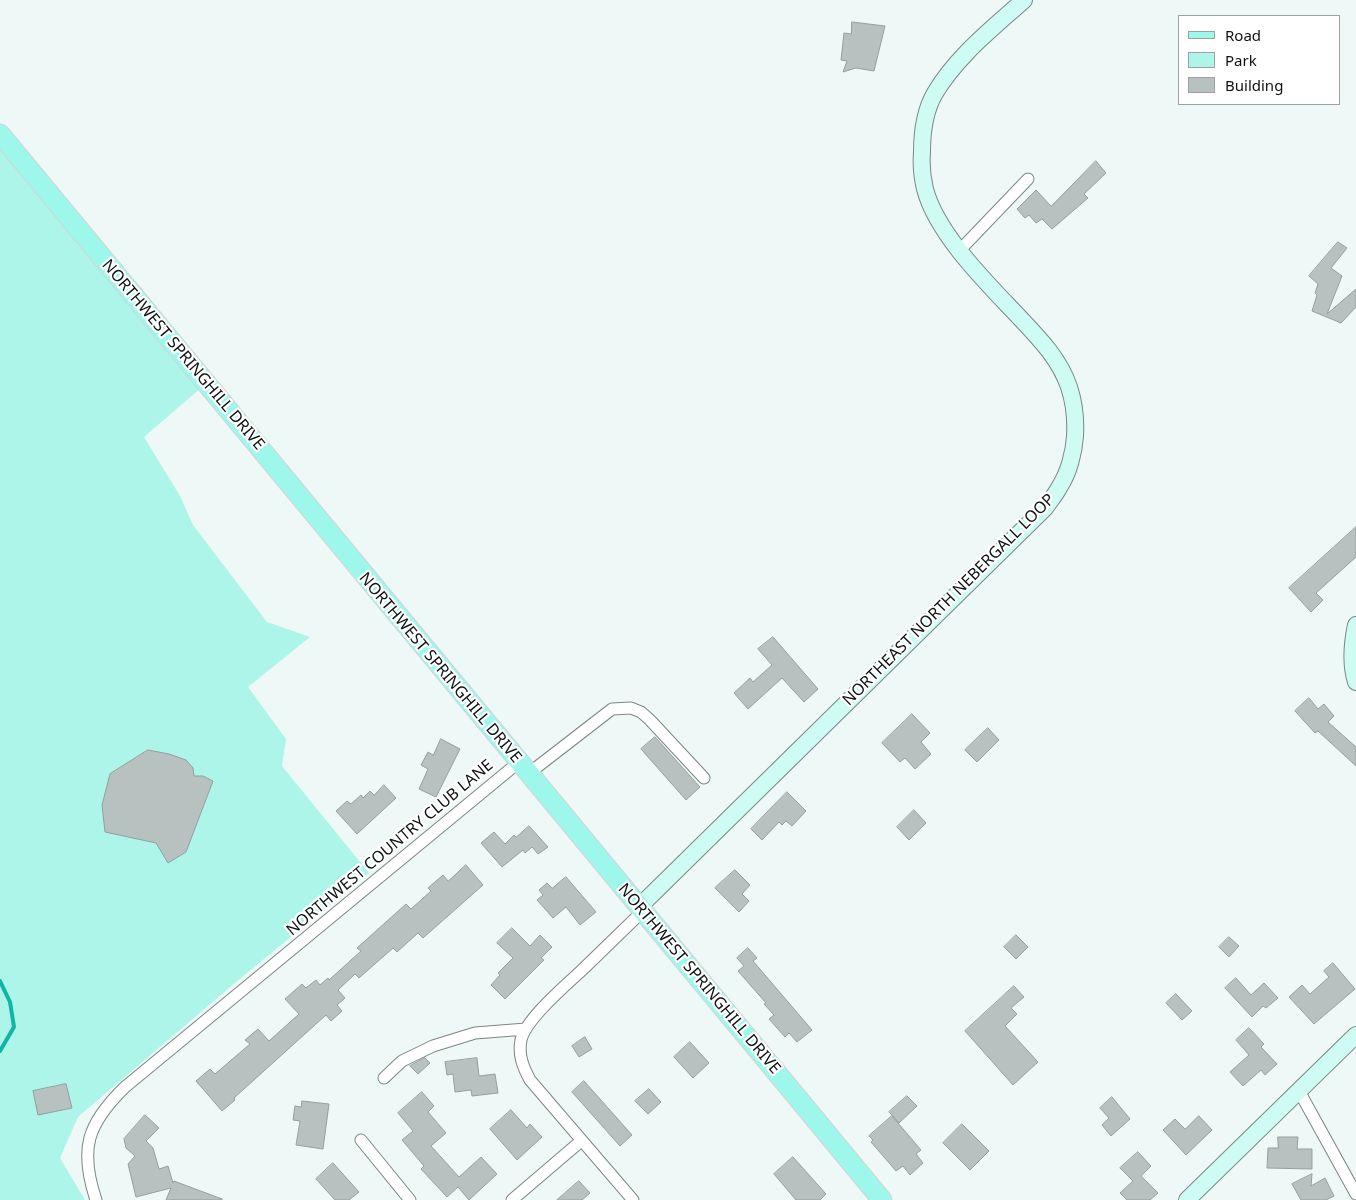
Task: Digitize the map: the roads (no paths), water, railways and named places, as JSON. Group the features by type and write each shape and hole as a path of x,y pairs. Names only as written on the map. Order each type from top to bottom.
{"main road":[{"name":"NORTHWEST SPRINGHILL DRIVE","path":"0,134 882,1200"}],"street":[{"name":"NORTHEAST NORTH NEBERGALL LOOP","path":"641,909 1044,508 1061,486 1072,456 1074,440 1075,424 1072,399 1068,386 1058,364 1041,340 959,251 939,219 925,190 921,169 925,121 934,95 950,72 1024,0"},
{"path":"959,251 1028,179"},
{"path":"1356,625 1352,656 1356,682"},
{"name":"NORTHWEST COUNTRY CLUB LANE","path":"96,1200 87,1163 88,1144 93,1126 102,1112 125,1087 282,958 523,768 608,712 626,707 641,712 650,720 704,778"},
{"path":"633,1200 541,1095 523,1067 520,1053 521,1039 526,1028 548,1003 641,909"},
{"path":"384,1078 402,1061 433,1046 475,1033 526,1028"},
{"path":"1187,1200 1356,1035"},
{"path":"1299,1091 1356,1194"},
{"path":"361,1140 410,1200"},
{"path":"512,1200 581,1141"}],"waterway":[{"path":"0,981 10,1002 14,1027 0,1051"}]}
